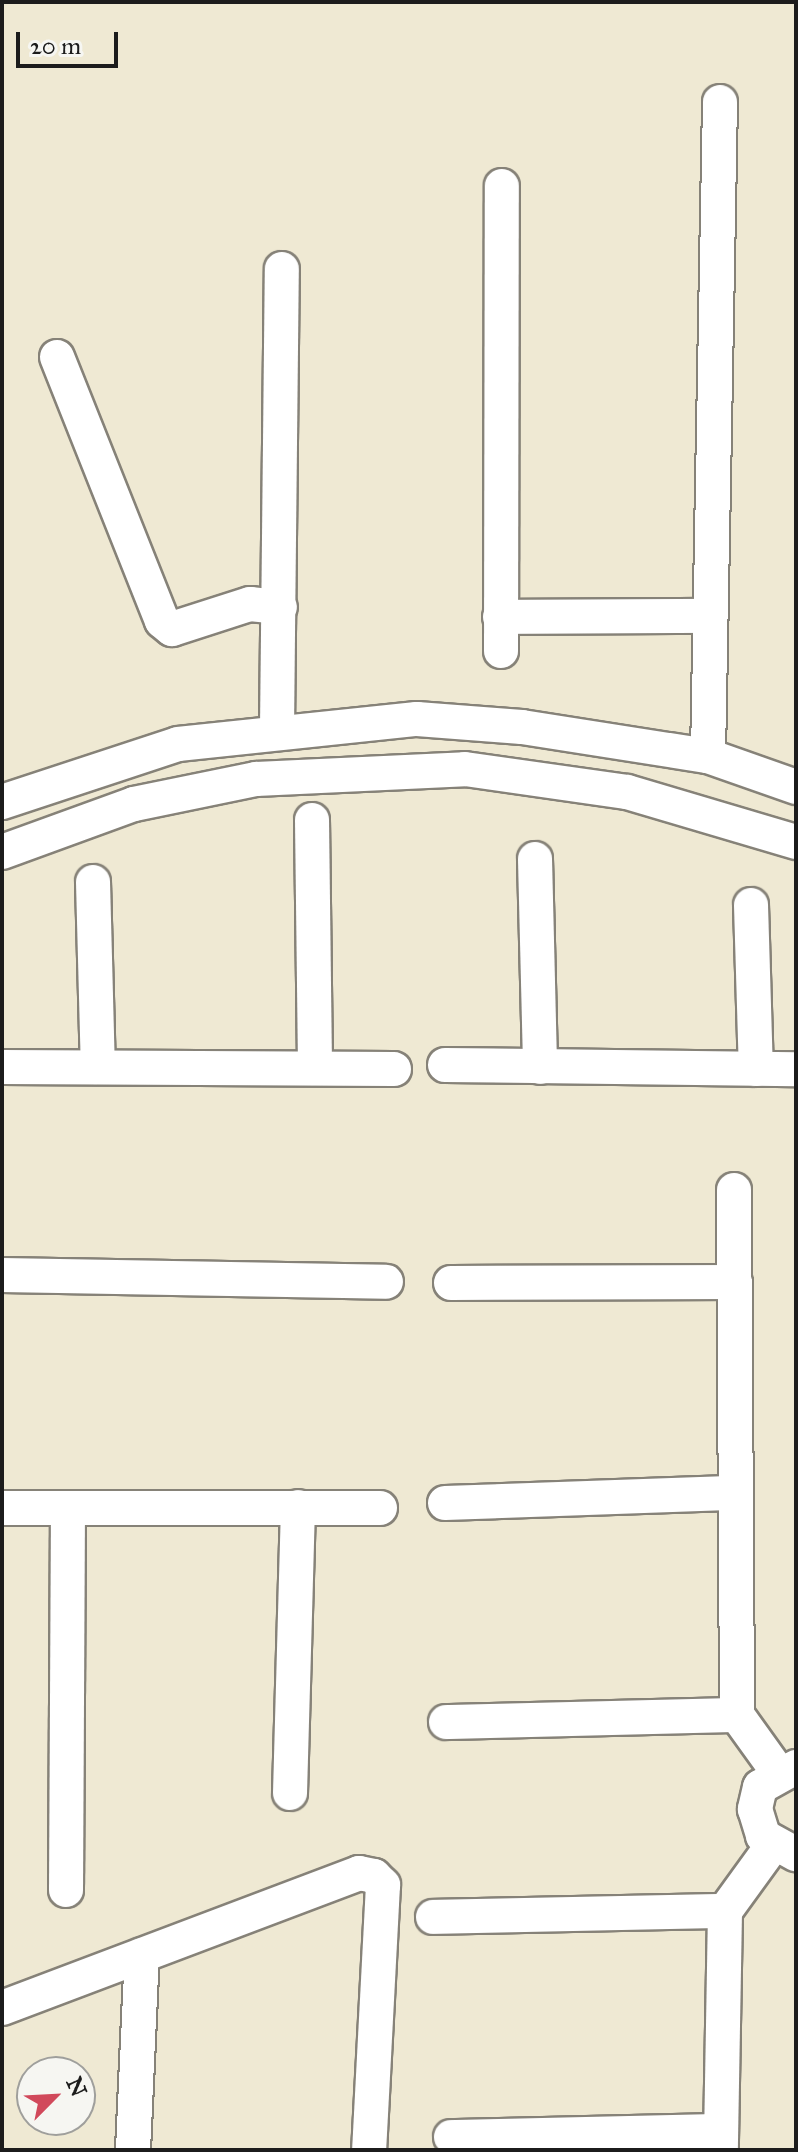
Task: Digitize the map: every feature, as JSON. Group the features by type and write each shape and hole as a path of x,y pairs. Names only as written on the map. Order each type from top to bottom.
{"street":[{"path":"708,756 720,102"},
{"path":"501,651 502,186"},
{"path":"277,729 282,269"},
{"path":"57,357 162,621 172,629 250,604 280,607"},
{"path":"500,617 709,616"},
{"path":"2,802 178,744 311,725 417,719 522,727 708,756 796,787"},
{"path":"311,725 313,772"},
{"path":"2,852 134,804 313,772 465,769 627,792 796,842"},
{"path":"312,820 315,1068"},
{"path":"535,859 540,1067"},
{"path":"93,882 98,1067"},
{"path":"751,905 756,1069"},
{"path":"445,1065 796,1069"},
{"path":"2,1067 394,1069"},
{"path":"451,2137 721,2140 725,1911 784,1850 755,1809 760,1787 787,1770 737,1715 734,1190"},
{"path":"2,1275 386,1282"},
{"path":"451,1283 735,1282"},
{"path":"445,1503 736,1493"},
{"path":"290,1793 298,1507"},
{"path":"2,1508 380,1508"},
{"path":"66,1890 68,1509"},
{"path":"446,1722 737,1715"},
{"path":"2,2008 359,1873 374,1876 383,1885 369,2150"},
{"path":"433,1917 725,1911"},
{"path":"133,2150 142,1955"}]}
